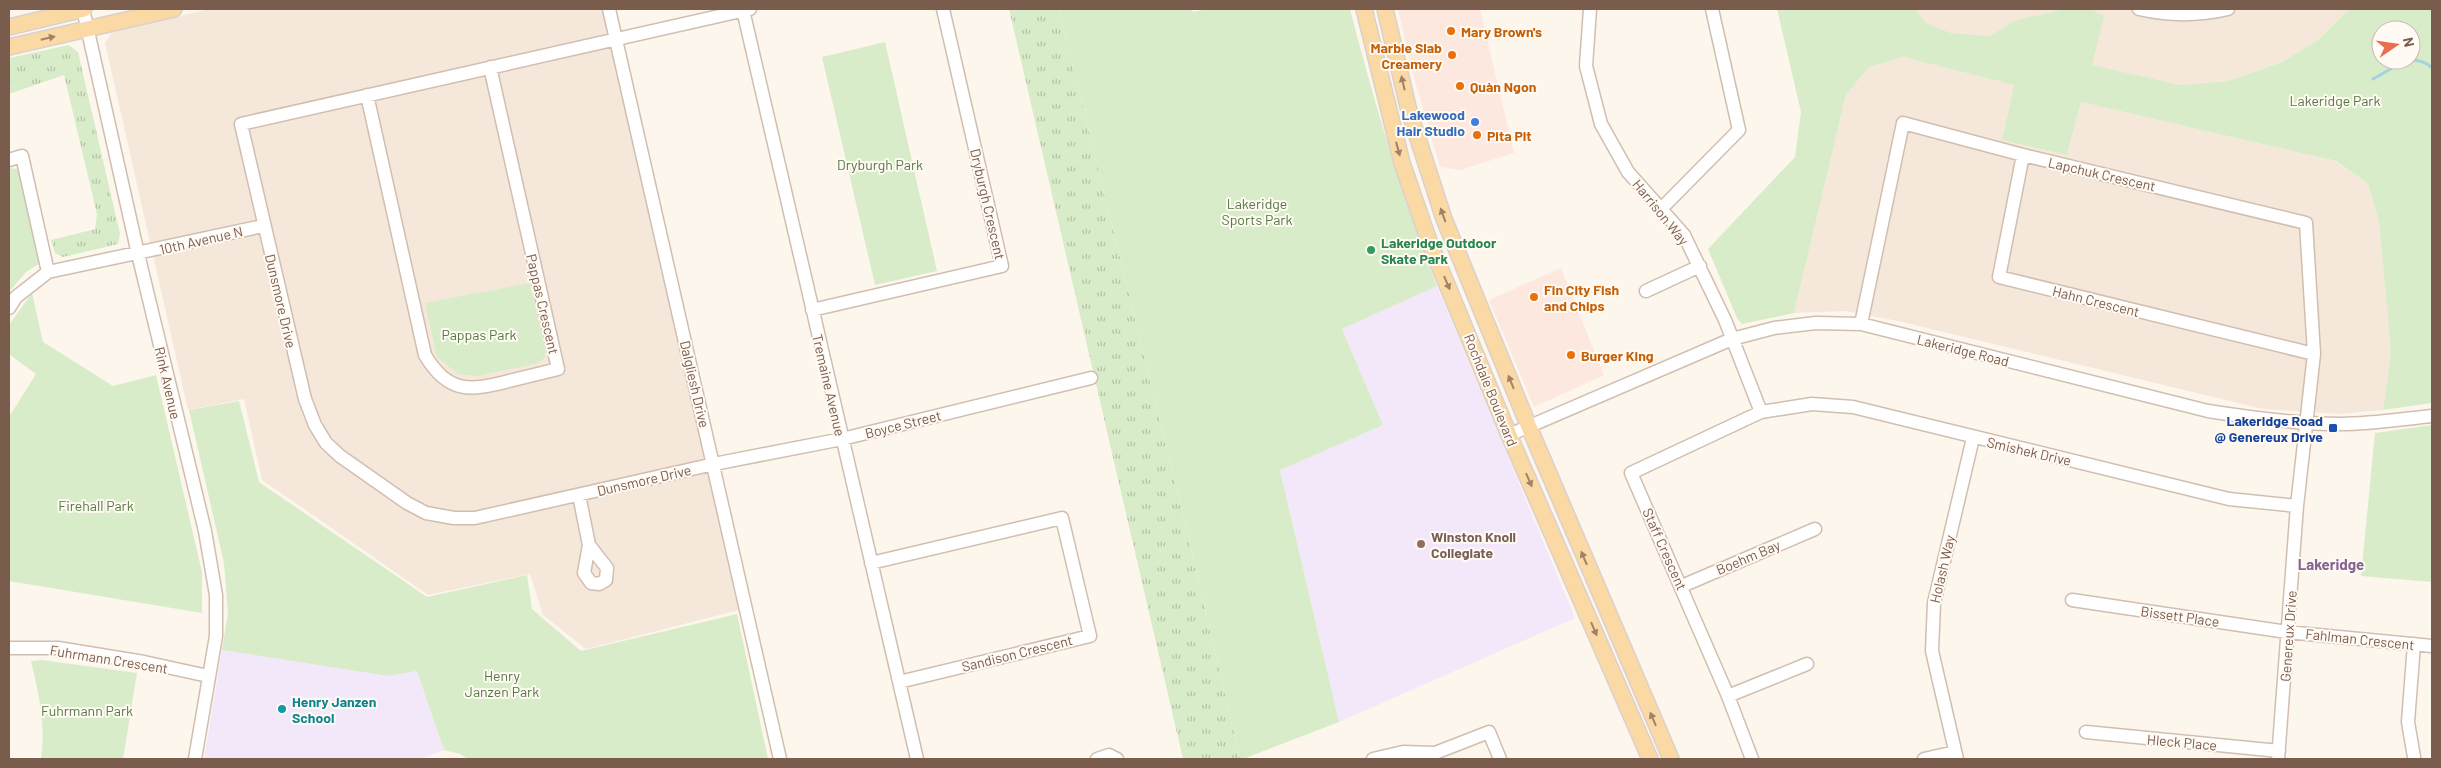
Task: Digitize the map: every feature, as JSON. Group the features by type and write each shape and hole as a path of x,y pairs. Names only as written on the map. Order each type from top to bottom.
{"main road":[{"path":"9,27 83,9"},
{"path":"9,47 174,9"},
{"name":"Rochdale Boulevard","path":"1364,9 1387,108 1405,172 1429,241 1509,435 1650,759"},
{"name":"Rochdale Boulevard","path":"1385,9 1409,112 1430,181 1529,427 1671,759"}],"street":[{"name":"Rink Avenue","path":"83,9 138,254 204,531 216,595 216,636 195,759"},
{"name":"Dalgliesh Drive","path":"609,9 780,759"},
{"name":"Dryburgh Crescent","path":"812,310 1002,266 943,9"},
{"name":"Harrison Way","path":"1590,9 1586,66 1601,124 1628,172 1684,235 1732,338 1761,412"},
{"path":"1662,208 1739,130 1712,9"},
{"path":"2139,9 2159,14 2205,14 2228,9"},
{"path":"616,38 747,10"},
{"name":"Tremaine Avenue","path":"747,10 812,310 917,759"},
{"name":"Dunsmore Drive","path":"616,38 241,124 263,226 305,399 315,425 326,443 340,456 407,503 426,514 454,518 475,518 714,464"},
{"name":"Pappas Crescent","path":"367,95 425,355 434,370 450,382 464,388 478,388 558,369 490,67"},
{"name":"Lapchuk Crescent","path":"1860,324 1903,123 2022,155 2306,223 2314,354 2308,422"},
{"name":"Hahn Crescent","path":"2022,155 1999,277 2314,354"},
{"path":"9,160 22,156 48,272"},
{"name":"10th Avenue N","path":"138,254 263,226"},
{"path":"9,308 16,297 48,272 138,254"},
{"path":"1646,291 1700,266"},
{"name":"Lakeridge Road","path":"1509,435 1732,338 1774,328 1816,323 1860,324 2208,411 2266,420 2375,423 2432,416"},
{"name":"Boyce Street","path":"714,464 842,439 1091,378"},
{"name":"Smishek Drive","path":"1761,412 1812,404 1853,407 1973,438 2229,498 2297,506"},
{"name":"Staff Crescent","path":"1752,759 1682,586 1631,473 1761,412"},
{"name":"Genereux Drive","path":"2278,755 2297,506 2308,422"},
{"name":"Holash Way","path":"1956,756 1932,651 1934,603 1973,438"},
{"path":"579,495 589,545"},
{"name":"Sandison Crescent","path":"871,564 1062,518 1088,627 1090,636 899,682"},
{"name":"Boehm Bay","path":"1682,586 1815,529"},
{"name":"Bissett Place","path":"2072,600 2288,632"},
{"name":"Fahlman Crescent","path":"2288,632 2432,646"},
{"path":"2414,644 2408,722 2414,757"},
{"name":"Fuhrmann Crescent","path":"9,648 58,648 208,676"},
{"path":"1728,696 1807,664"},
{"path":"1374,759 1403,752 1435,753 1489,732 1500,759"},
{"name":"Hleck Place","path":"2086,732 2278,755"},
{"path":"1097,759 1109,756 1117,759"},
{"path":"1924,759 1956,756"}],"shaded area":[{"path":"210,9 603,9 739,610 586,649 543,615 530,574 428,595 262,480 244,399 188,410 105,43 112,32"},
{"path":"1398,9 1480,9 1514,153 1460,170 1440,167 1411,67"},
{"path":"1915,9 2065,9 2016,20 1989,36 1951,33 1926,23"},
{"path":"2091,9 2350,9 2318,40 2282,62 2228,81 2181,85 2091,65 2102,25"},
{"path":"1903,57 2014,85 2002,140 2067,155 2081,102 2335,161 2368,184 2379,222 2391,352 2383,410 2338,414 2263,409 1898,321 1845,311 1794,313 1846,95 1869,67"},
{"path":"1561,268 1604,375 1534,407 1489,300"},
{"name":"Winston Knoll Collegiate","path":"1437,286 1575,618 1339,722 1280,469 1383,425 1342,329"},
{"path":"222,650 388,676 417,671 444,750 421,759 204,759"}],"green space":[{"path":"1009,9 1059,9 1189,539 1240,759 1183,759"},
{"name":"Lakeridge Sports Park","path":"1059,9 1192,9 1193,12 1208,9 1350,9 1389,149 1437,286 1342,329 1383,425 1280,470 1339,722 1243,759 1240,759 1189,539"},
{"name":"Lakeridge Park","path":"1777,9 1915,9 1926,23 1951,33 1989,36 2016,20 2065,9 2091,9 2104,17 2092,65 2181,85 2228,81 2282,62 2318,40 2350,9 2432,9 2432,403 2383,410 2391,352 2379,222 2368,184 2336,161 2081,102 2067,155 2002,140 2014,85 1903,57 1869,67 1846,95 1794,313 1742,324 1737,318 1708,249 1795,157 1801,112"},
{"name":"Dryburgh Park","path":"885,42 937,271 875,285 822,57"},
{"path":"69,45 78,52 120,234 118,244 63,257 55,253 51,240 95,229 97,214 64,75 9,94 9,58"},
{"path":"9,168 17,169 23,174 40,263 26,272 9,292"},
{"name":"Pappas Park","path":"530,283 545,349 545,357 538,363 477,376 458,374 437,357 425,303"},
{"name":"Firehall Park","path":"32,293 43,342 113,386 156,375 202,572 202,613 9,581 9,417 36,374 9,354 9,325"},
{"name":"Henry Janzen Park","path":"239,401 259,482 427,597 527,575 532,609 581,651 737,614 768,759 468,759 460,754 444,750 417,671 388,676 222,650 228,613 224,563 189,410"},
{"path":"2432,425 2432,582 2361,576 2375,433"},
{"name":"Fuhrmann Park","path":"42,660 137,673 123,759 41,759 42,722 31,661"}],"waterway":[{"path":"2373,79 2395,66 2410,61 2425,63 2432,68"}],"place":[{"name":"Mary Brown's","path":"1451,31"},
{"name":"Marble Slab Creamery","path":"1452,55"},
{"name":"Quàn Ngon","path":"1460,86"},
{"name":"Lakewood Hair Studio","path":"1475,122"},
{"name":"Pita Pit","path":"1477,135"},
{"name":"Lakeridge Outdoor Skate Park","path":"1371,250"},
{"name":"Fin City Fish and Chips","path":"1534,297"},
{"name":"Burger King","path":"1571,355"},
{"name":"Lakeridge Road @ Genereux Drive","path":"2333,428"},
{"name":"Winston Knoll Collegiate","path":"1421,544"},
{"name":"Henry Janzen School","path":"282,709"}],"district":[{"name":"Lakeridge","path":"2331,564"}]}
